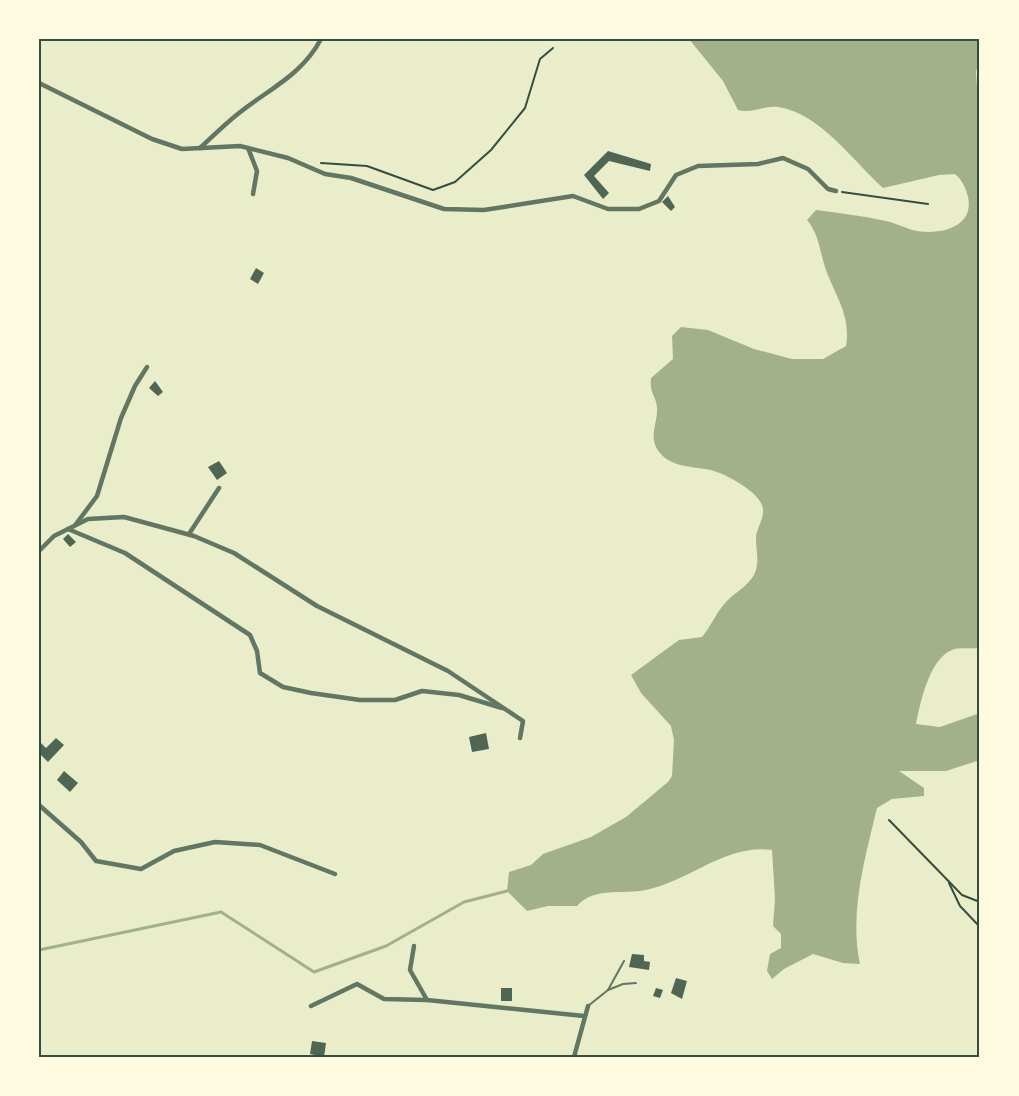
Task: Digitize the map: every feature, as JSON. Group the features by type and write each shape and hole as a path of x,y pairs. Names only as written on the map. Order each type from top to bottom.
{"street":[{"path":"200,148 239,113 289,78 311,58 321,39"},
{"path":"39,83 152,139 182,149 248,148 307,166 325,174 351,178 444,209 484,210 573,196 608,209 639,209 659,201 676,175 698,166 758,164 783,158 808,169 828,189 836,191"},
{"path":"248,148 257,171 253,194"},
{"path":"74,526 97,496 121,418 135,386 147,367"},
{"path":"189,534 219,488"},
{"path":"39,551 54,536 88,519 124,517 189,534 234,553 317,606 448,671 523,721 520,738"},
{"path":"68,529 125,553 250,635 257,651 261,673 283,687 360,700 395,700 422,691 459,695 507,710"},
{"path":"39,805 81,842 96,861 141,869 174,851 215,842 260,845 335,874"},
{"path":"414,946 410,970 427,1000"},
{"path":"311,1006 357,984 384,999 427,1000 584,1016"},
{"path":"574,1057 588,1006"}],"lane":[{"path":"608,990 624,961"},
{"path":"588,1006 608,990 623,984 636,983"}],"path":[{"path":"307,166 329,162 367,166 433,190 455,182 490,150 525,108 540,59 553,48"},
{"path":"836,191 928,204"},
{"path":"889,820 962,895 980,902"},
{"path":"948,880 960,906 980,927"}],"shaded area":[{"path":"689,39 980,39 980,63 976,71 980,138 980,648 952,650 937,663 927,683 916,724 940,727 980,713 980,760 946,771 899,771 924,788 924,796 892,799 877,808 863,866 857,905 857,945 860,964 843,963 813,954 784,969 772,979 767,971 770,954 781,948 781,934 773,926 775,899 772,850 739,852 678,879 646,890 601,893 584,900 577,906 548,906 527,911 507,891 509,872 531,865 543,854 591,837 626,817 668,782 672,776 674,740 671,726 641,693 631,675 679,640 702,637 722,607 748,583 756,570 756,535 763,513 761,503 750,490 724,475 668,460 655,444 657,408 651,388 651,378 673,359 672,336 681,327 708,330 754,349 792,359 823,359 846,346 847,326 817,239 807,220 816,210 877,219 912,230 932,232 952,228 960,223 969,208 966,190 955,174 939,175 883,188 835,140 808,118 778,107 738,110 723,81"}],"building":[{"path":"608,151 651,164 650,171 609,161 594,176 609,193 603,199 584,175"},
{"path":"668,196 675,207 671,211 662,202"},
{"path":"256,268 264,273 258,284 250,279"},
{"path":"155,381 163,392 158,396 149,388"},
{"path":"219,461 227,473 217,480 208,467"},
{"path":"68,534 76,542 70,547 63,539"},
{"path":"486,733 489,749 472,752 469,737"},
{"path":"56,738 64,745 48,762 39,753 39,741 46,748"},
{"path":"64,771 78,783 70,792 57,780"},
{"path":"632,954 644,955 644,961 650,962 649,970 629,967"},
{"path":"676,978 687,981 682,999 671,993"},
{"path":"501,988 512,988 512,1001 501,1001"},
{"path":"656,988 663,990 660,998 653,996"},
{"path":"312,1041 326,1043 324,1057 310,1054"}],"waterway":[{"path":"39,950 221,912 314,972 386,946 464,902 507,891"}]}
